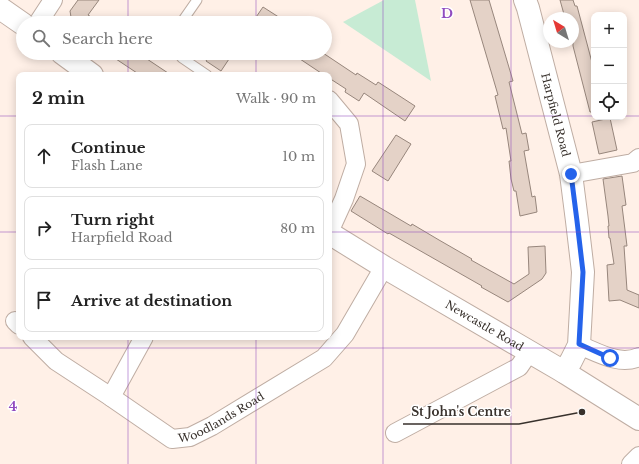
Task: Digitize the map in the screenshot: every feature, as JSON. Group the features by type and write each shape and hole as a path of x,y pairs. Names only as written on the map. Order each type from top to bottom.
{"main road":[{"name":"Harpfield Road","path":"525,0 571,174 583,272 579,344 564,372"},
{"path":"0,8 16,19"},
{"path":"72,60 88,72"},
{"name":"Newcastle Road","path":"332,235 384,267 530,351 639,419"}],"street":[{"path":"43,16 53,0"},
{"path":"332,104 349,124 356,164 344,199 332,226"},
{"path":"571,174 633,163 639,158"},
{"name":"Woodlands Road","path":"35,340 56,361 112,397 172,439 190,437 212,426 324,358 345,334 384,267"},
{"path":"112,397 142,340"},
{"path":"579,344 610,358 622,360 636,359 639,357"},
{"path":"395,433 519,367 530,351"},
{"path":"631,464 639,456"}],"lane":[{"path":"186,16 197,0"},
{"path":"185,60 203,72"}],"green space":[{"path":"384,0 415,0 431,81 343,22"}],"building":[{"path":"78,0 99,0 88,15 90,16 71,16 70,11"},
{"path":"470,0 489,0 513,81 509,82 522,134 526,133 529,150 524,151 532,197 535,196 537,212 520,216 516,191 514,191 511,179 509,161 511,161 506,128 503,129 495,96 498,95"},
{"path":"560,0 573,0 579,12 563,12"},
{"path":"263,7 277,16 257,16"},
{"path":"579,14 591,59 590,112 574,48 579,48"},
{"path":"332,59 356,75 357,73 376,85 378,82 415,106 405,121 364,93 359,101 345,92 346,89 332,80 332,72 320,72 302,60"},
{"path":"118,60 148,60 166,72 136,72"},
{"path":"207,60 228,60 221,71"},
{"path":"610,120 617,150 599,154 592,122"},
{"path":"396,135 411,144 388,181 372,171"},
{"path":"622,176 626,205 622,206 627,246 624,246 627,290 639,295 639,308 620,300 609,301 607,265 614,264 609,238 608,216 603,179"},
{"path":"360,196 411,226 412,224 514,284 529,274 528,247 545,246 546,273 542,279 508,302 389,233 388,234 351,211"}],"place":[{"name":"St John's Centre","path":"582,412"}],"route":[{"path":"571,174 583,272 579,344 610,358"}]}
